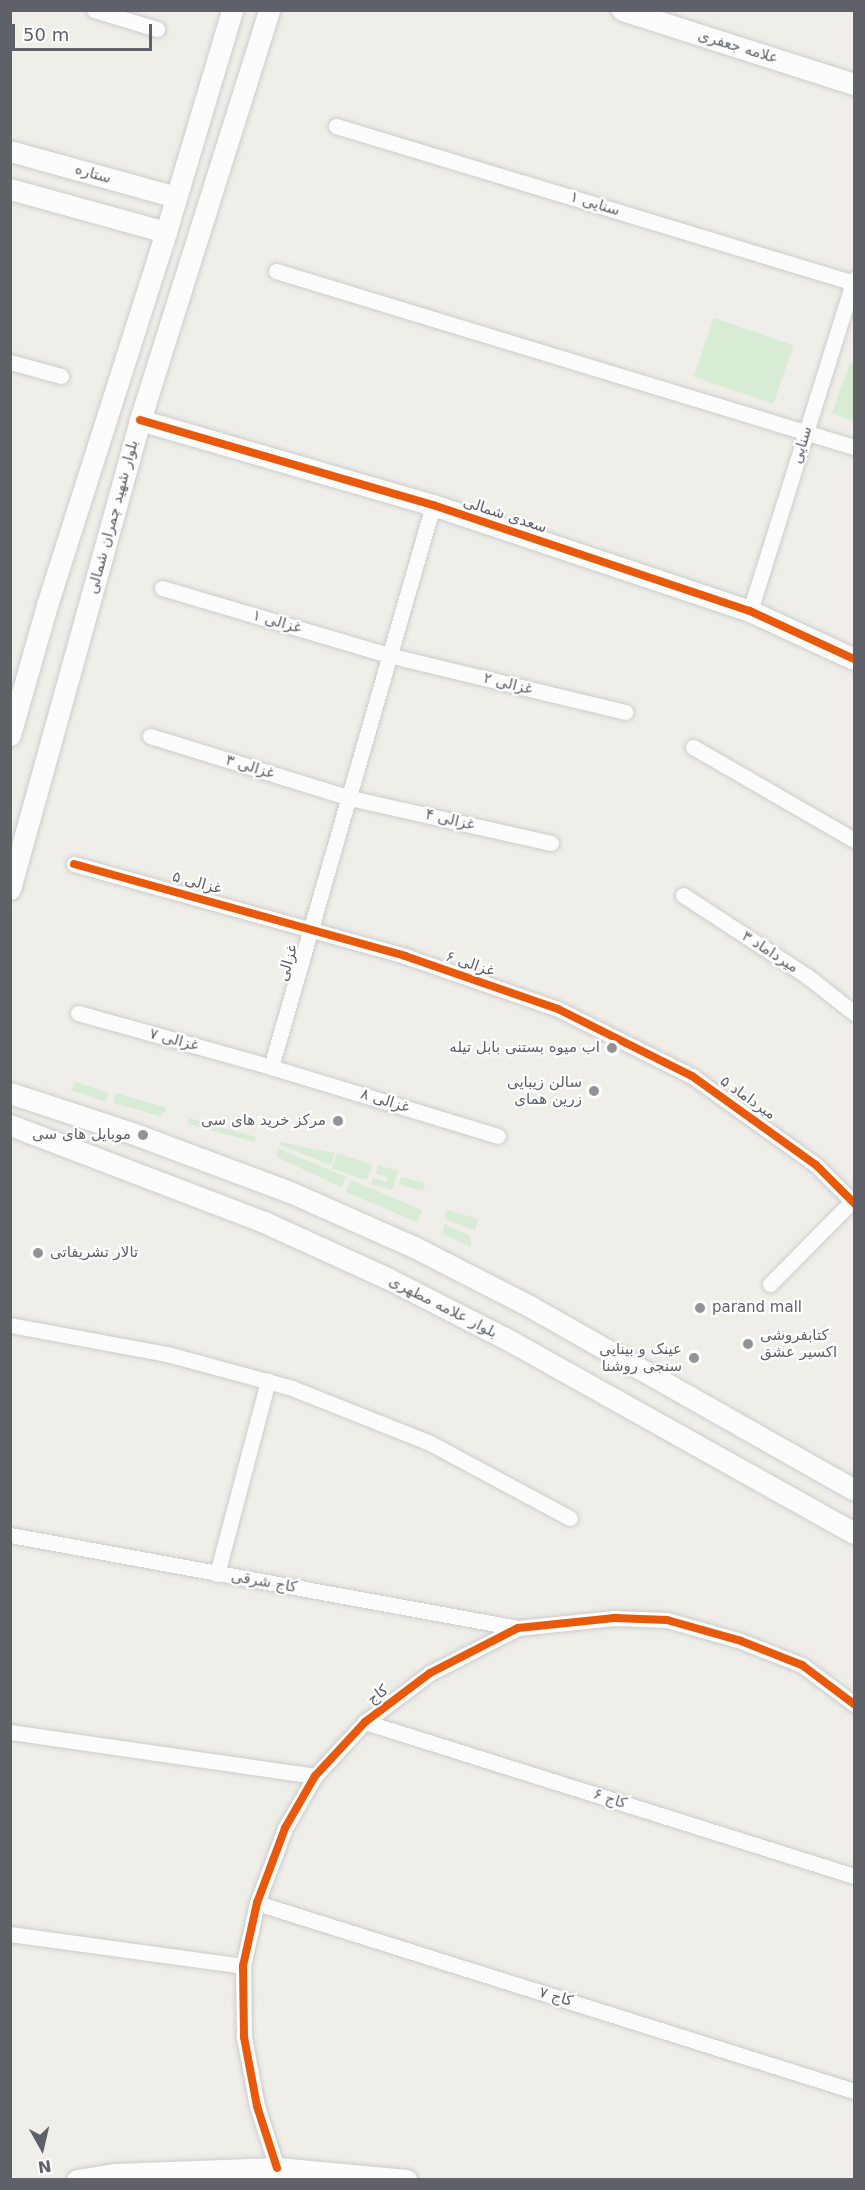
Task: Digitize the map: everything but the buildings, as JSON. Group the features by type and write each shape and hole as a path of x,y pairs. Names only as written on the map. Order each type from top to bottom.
{"main road":[{"path":"10,735 47,605 166,232 232,10"},
{"name":"بلوار شهید چمران شمالی","path":"10,889 140,420 269,10"},
{"name":"علامه جعفری","path":"622,10 855,84"},
{"name":"ستاره","path":"10,151 176,197"},
{"path":"10,189 166,232"},
{"name":"سعدی شمالی","path":"140,420 432,505 750,611 855,659"},
{"path":"10,1093 132,1133 290,1192 414,1246 531,1308 855,1490"},
{"name":"بلوار علامه مطهری","path":"10,1125 264,1222 389,1279 505,1338 855,1533"},
{"path":"77,2180 116,2174 277,2168 406,2180"}],"street":[{"path":"94,10 157,29"},
{"name":"سنایی ۱","path":"336,126 854,282"},
{"path":"276,271 855,447"},
{"name":"سنایی","path":"750,611 854,282"},
{"path":"10,362 61,376"},
{"name":"غزالی","path":"271,1066 392,656 432,505"},
{"name":"غزالی ۱","path":"162,588 392,656"},
{"name":"غزالی ۲","path":"392,656 625,712"},
{"name":"غزالی ۳","path":"150,736 350,798"},
{"path":"693,747 855,840"},
{"name":"غزالی ۴","path":"350,798 551,843"},
{"name":"غزالی ۵","path":"74,864 312,929"},
{"name":"میرداماد ۳","path":"683,895 807,976 855,1013"},
{"name":"غزالی ۶","path":"312,929 478,981 558,1010 615,1036"},
{"name":"غزالی ۷","path":"78,1013 271,1066"},
{"name":"میرداماد ۵","path":"615,1036 692,1076 757,1120 816,1165 854,1201"},
{"name":"غزالی ۸","path":"271,1066 498,1136"},
{"path":"770,1284 854,1201"},
{"path":"10,1325 166,1354 268,1381 428,1442 570,1518"},
{"path":"217,1574 268,1381"},
{"name":"کاج شرقی","path":"10,1535 518,1628"},
{"name":"کاج","path":"277,2168 257,2106 244,2037 243,1966 257,1903 285,1828 315,1776 365,1722 430,1673 518,1628 614,1618 667,1620 741,1641 802,1665 855,1704"},
{"name":"کاج ۶","path":"365,1722 855,1876"},
{"path":"10,1732 315,1776"},
{"name":"کاج ۷","path":"257,1903 855,2091"},
{"path":"10,1934 243,1966"}],"green space":[{"path":"714,318 793,345 773,404 694,377"},
{"path":"850,363 854,364 854,421 832,413"},
{"path":"75,1082 108,1093 106,1101 72,1091"},
{"path":"116,1093 164,1107 166,1110 160,1116 113,1103"},
{"path":"189,1118 256,1137 255,1142 188,1124"},
{"path":"280,1142 334,1153 331,1165 280,1145"},
{"path":"277,1148 346,1177 341,1187 277,1157"},
{"path":"337,1153 372,1165 367,1180 332,1168"},
{"path":"378,1165 398,1171 392,1190 371,1184 373,1178 387,1182 388,1177 376,1174"},
{"path":"401,1177 425,1183 423,1191 399,1185"},
{"path":"351,1180 422,1210 417,1222 346,1192"},
{"path":"447,1210 479,1219 475,1230 445,1219"},
{"path":"445,1224 470,1236 471,1247 442,1234"}],"cycle path":[{"path":"140,420 433,505 750,611 854,659"},
{"path":"74,864 405,956 558,1009 692,1076 816,1165 854,1203"},
{"path":"277,2168 257,2106 244,2037 243,1966 257,1903 285,1828 315,1776 365,1722 430,1673 518,1628 614,1618 667,1620 741,1641 802,1665 854,1704"}],"place":[{"name":"اب میوه بستنی بابل تیله","path":"612,1048"},
{"name":"سالن زیبایی زرین همای","path":"594,1091"},
{"name":"مرکز خرید های سی","path":"338,1121"},
{"name":"موبایل های سی","path":"143,1135"},
{"name":"تالار تشریفاتی","path":"38,1253"},
{"name":"parand mall","path":"700,1308"},
{"name":"کتابفروشی اکسیر عشق","path":"748,1344"},
{"name":"عینک و بینایی سنجی روشنا","path":"694,1358"}]}
